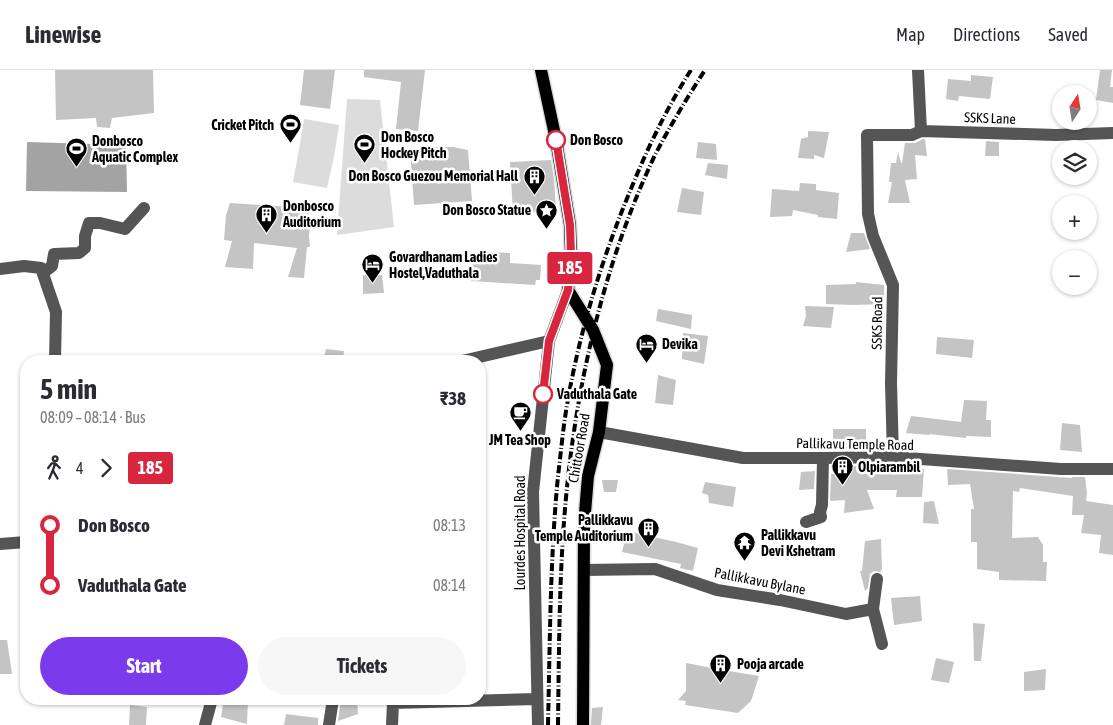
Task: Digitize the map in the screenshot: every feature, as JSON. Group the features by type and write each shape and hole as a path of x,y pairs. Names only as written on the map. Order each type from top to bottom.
{"main road":[{"path":"541,70 556,140 570,225 571,255 568,290"},
{"name":"Chittoor Road","path":"568,290 594,330 607,364 599,432 588,476 584,526 583,725"}],"street":[{"path":"918,70 921,131"},
{"name":"SSKS Lane","path":"867,135 912,135 921,131 1056,135 1113,133"},
{"name":"SSKS Road","path":"867,135 868,214 873,236 893,285 891,383 893,457"},
{"path":"43,273 52,266 54,254 78,253 85,248 85,236 89,223 100,223 125,229 144,208"},
{"path":"0,269 24,266 41,268 56,312 55,355"},
{"name":"Lourdes Hospital Road","path":"538,725 533,492 549,341 568,290"},
{"path":"486,355 549,341"},
{"name":"Pallikavu Temple Road","path":"599,432 743,458 893,457 1061,469 1113,469"},
{"path":"806,522 821,517 823,458"},
{"path":"0,544 20,542"},
{"name":"Pallikkavu Bylane","path":"584,570 655,569 717,590 780,600 846,614 873,609"},
{"path":"877,579 873,609 882,644"},
{"path":"486,700 537,699"},
{"path":"205,725 210,705"},
{"path":"329,725 332,705"},
{"path":"392,725 393,705"}],"shaded area":[{"name":"Don Bosco Hockey Pitch","path":"347,99 380,100 394,227 337,235"},
{"path":"304,119 339,125 327,188 293,182"},
{"name":"Donbosco Aquatic Complex","path":"27,142 126,145 127,192 26,191"}],"building":[{"path":"55,70 153,70 154,113 112,118 110,128 97,127 96,118 56,120"},
{"path":"304,70 335,70 330,109 300,105"},
{"path":"364,70 425,70 418,131 396,129 401,82 364,77"},
{"path":"1100,70 1112,70 1110,87 1113,87 1113,103 1098,100"},
{"path":"971,75 993,77 990,99 959,96 958,101 946,99 948,79 971,81"},
{"path":"808,131 829,132 824,158 814,155 814,159 798,158 801,139 808,137"},
{"path":"925,139 927,156 915,155 917,179 905,180 910,203 888,203 892,182 889,182 891,163 896,163 898,152 902,163 905,143 915,143"},
{"path":"986,141 999,142 999,156 985,156"},
{"path":"698,142 716,144 717,160 696,158"},
{"path":"453,147 468,150 472,201 414,205 410,149"},
{"name":"Don Bosco Guezou Memorial Hall","path":"551,160 556,209 545,212 524,211 513,213 510,162"},
{"path":"708,163 728,165 727,179 705,175"},
{"path":"800,183 816,184 816,190 839,193 837,219 818,217 818,215 793,210 792,216 770,217 772,189 799,191"},
{"path":"682,188 704,192 701,215 677,212"},
{"name":"Donbosco Auditorium","path":"230,203 310,208 308,225 310,225 310,247 307,247 304,278 288,277 297,248 254,243 253,269 225,267 232,241 224,240 226,215"},
{"path":"851,233 864,233 870,249 846,252"},
{"path":"488,252 510,253 510,263 541,265 540,280 536,280 535,285 471,281 473,261 488,262"},
{"name":"Govardhanam Ladies Hostel,Vaduthala","path":"363,275 382,275 384,293 363,294"},
{"path":"856,282 884,285 884,304 826,304 826,285 856,284"},
{"path":"805,306 834,307 831,328 803,326 806,316"},
{"path":"658,309 692,315 691,329 656,321"},
{"path":"683,333 708,336 704,364 682,359"},
{"path":"937,337 974,340 972,358 936,354"},
{"path":"326,349 344,351 344,355 324,355"},
{"path":"658,375 676,380 673,405 655,403"},
{"path":"964,400 987,401 986,420 991,420 991,437 966,436 966,438 906,433 911,416 961,422"},
{"path":"1062,423 1080,425 1082,452 1060,450"},
{"path":"833,429 866,429 866,449 833,450"},
{"path":"848,466 866,466 866,469 892,467 924,469 922,497 896,497 897,490 867,490 874,509 844,513 845,500 830,501 831,474 848,473"},
{"path":"947,469 1072,478 1085,477 1086,501 1113,505 1113,555 1099,553 1101,535 1081,533 1084,515 1072,515 1073,496 1020,488 1019,492 1013,491 1012,538 1038,537 1043,545 1043,562 1047,562 1046,581 999,580 999,572 977,569 977,542 971,542 971,509 974,509 970,484 948,485"},
{"path":"815,471 814,489 799,490 801,472"},
{"path":"602,480 618,480 616,492 604,492"},
{"path":"705,482 736,487 733,507 709,503 708,495 702,493"},
{"path":"934,501 939,524 923,523 924,502"},
{"name":"Pallikkavu Temple Auditorium","path":"627,531 698,548 693,571 680,568 681,564 622,552"},
{"path":"881,539 882,569 880,572 874,571 870,574 868,588 865,591 860,571 862,571 865,541"},
{"path":"920,596 922,621 894,625 891,598"},
{"path":"973,623 985,624 981,661 974,661"},
{"path":"0,640 7,640 12,674 0,674"},
{"path":"936,658 954,662 949,683 931,680"},
{"name":"Pooja arcade","path":"686,663 759,676 751,701 738,713 685,705 686,701 678,700 686,691"},
{"path":"1046,669 1045,690 1024,691 1024,672"},
{"path":"130,705 147,707 146,725 129,725"},
{"path":"223,705 248,705 247,724 221,717"},
{"path":"340,705 357,705 358,714 338,721"},
{"path":"603,707 601,725 591,725 592,708"},
{"path":"286,714 318,718 318,725 284,725"}],"railway":[{"path":"548,725 555,507 564,422 572,377 602,265 622,211 652,140 691,70"},
{"path":"558,725 560,590 565,509 576,419 594,328 620,240 655,155 705,70"}],"bus line":[{"name":"185","path":"543,394 549,341 568,290 571,255 570,225 556,140"}],"place":[{"name":"Don Bosco","path":"556,140"},
{"name":"Cricket Pitch","path":"290,144"},
{"name":"Don Bosco Hockey Pitch","path":"365,164"},
{"name":"Donbosco Aquatic Complex","path":"76,168"},
{"name":"Don Bosco Guezou Memorial Hall","path":"534,195"},
{"name":"Don Bosco Statue","path":"547,229"},
{"name":"Donbosco Auditorium","path":"267,233"},
{"name":"Govardhanam Ladies Hostel,Vaduthala","path":"373,284"},
{"name":"Devika","path":"646,363"},
{"name":"Vaduthala Gate","path":"543,394"},
{"name":"JM Tea Shop","path":"520,431"},
{"name":"Olpiarambil","path":"842,486"},
{"name":"Pallikkavu Temple Auditorium","path":"649,547"},
{"name":"Pallikkavu Devi Kshetram","path":"745,562"},
{"name":"Pooja arcade","path":"721,683"}]}
